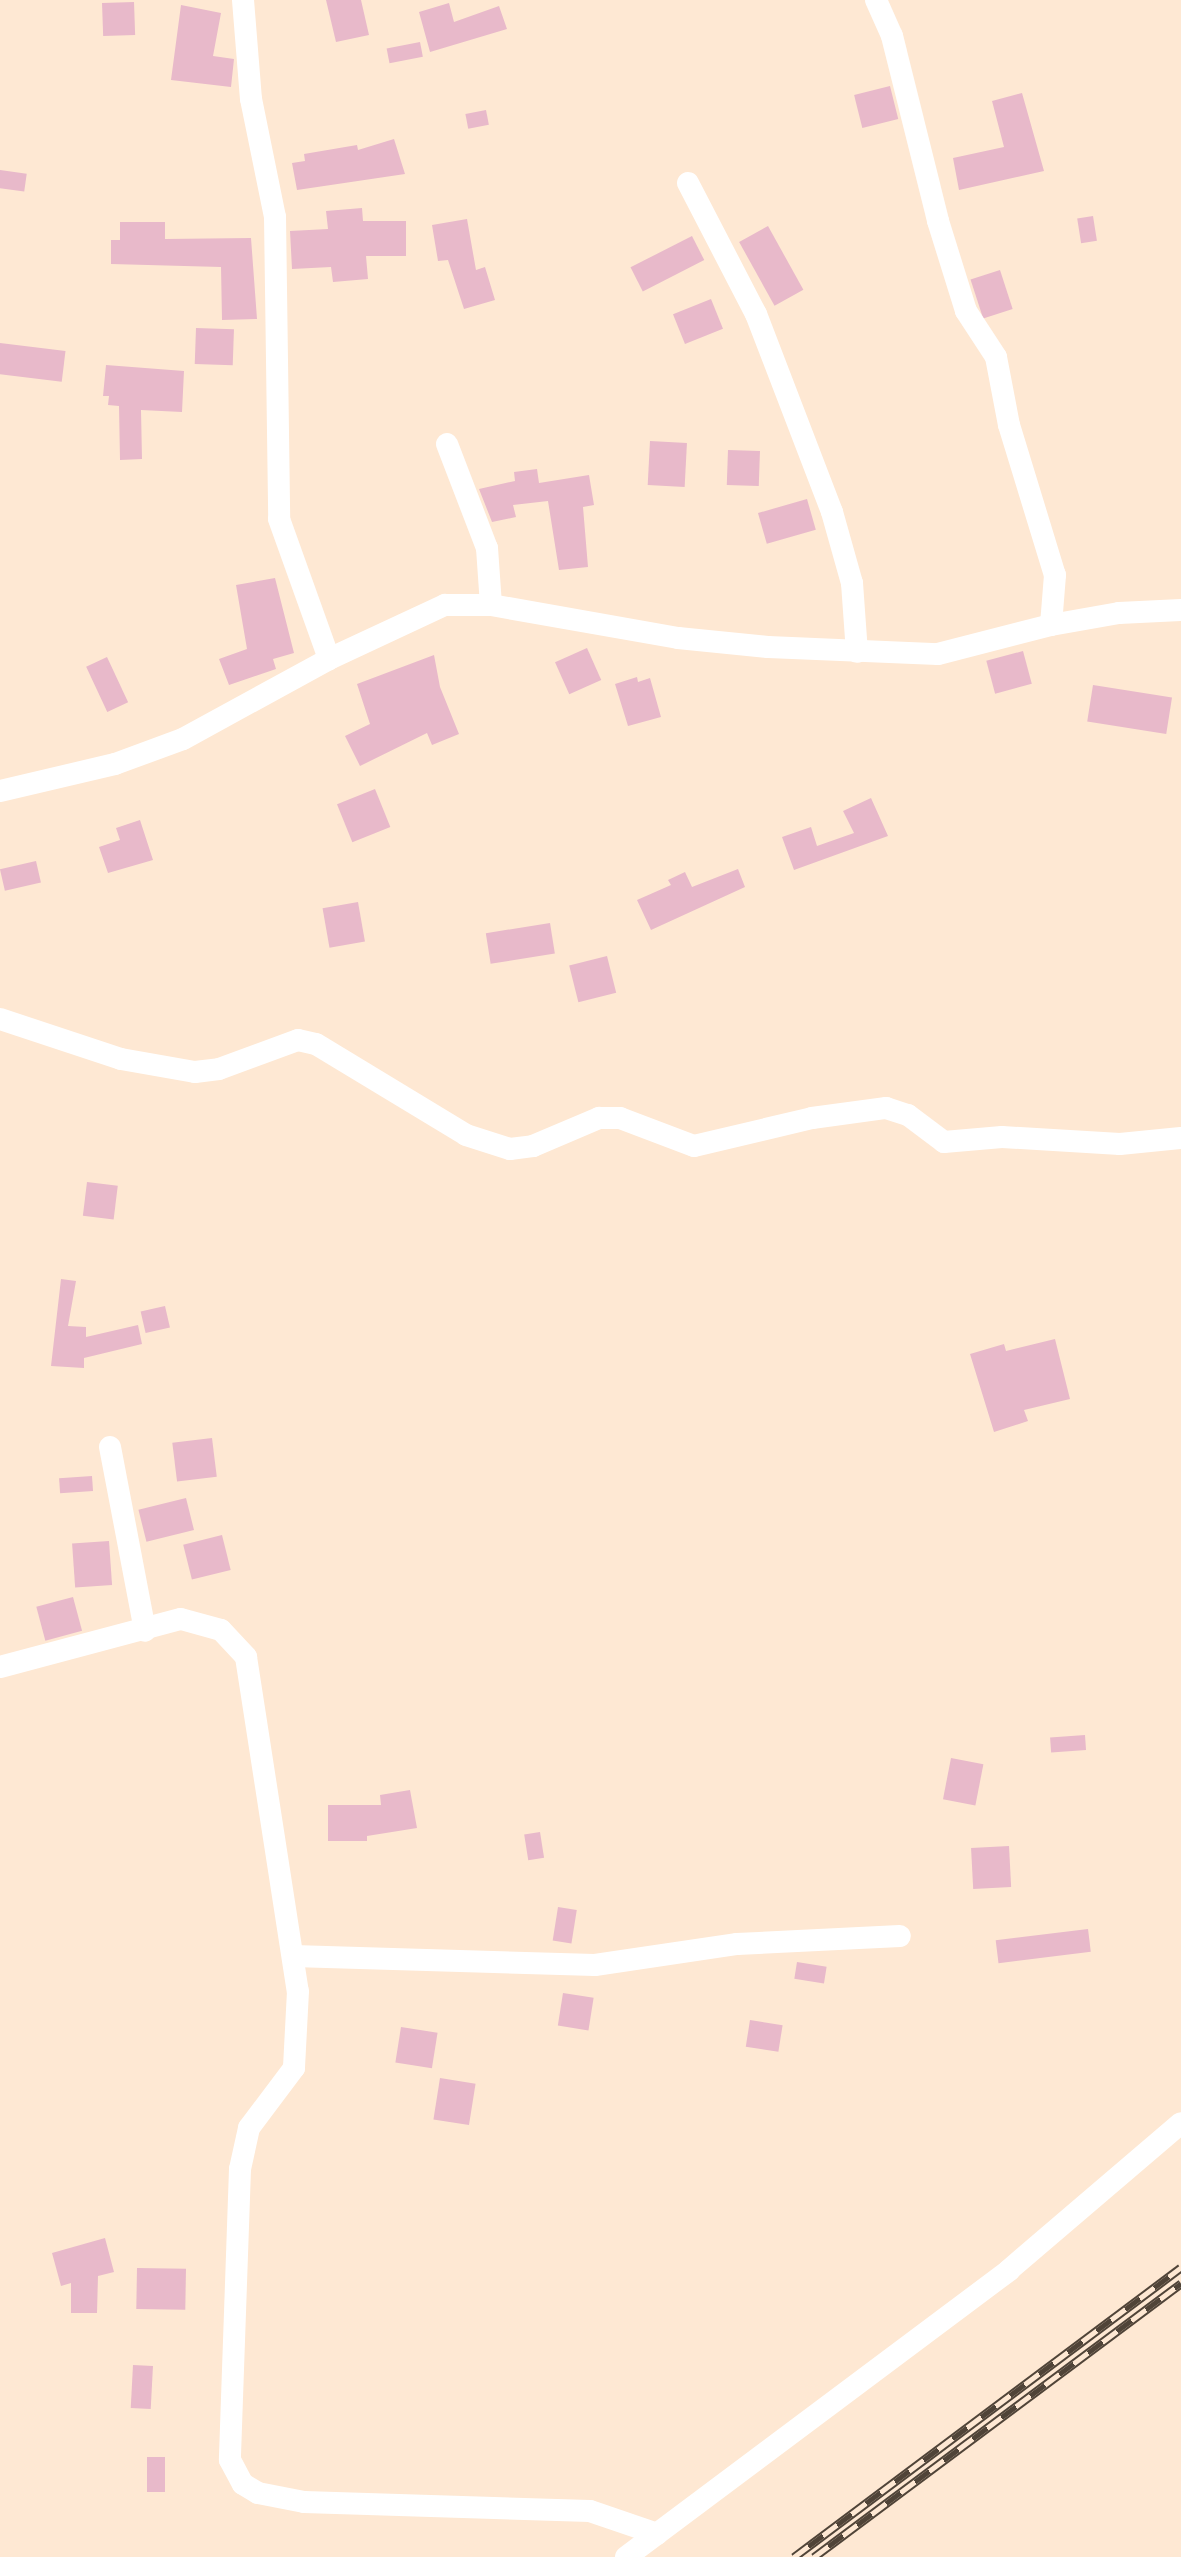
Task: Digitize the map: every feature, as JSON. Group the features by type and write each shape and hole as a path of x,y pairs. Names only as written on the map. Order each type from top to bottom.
{"street":[{"path":"243,0 251,99 275,217 279,519 329,659"},
{"path":"876,0 892,36 938,221 966,311 996,357 1009,425 1055,575 1051,625"},
{"path":"688,183 756,314 832,512 852,583 857,652"},
{"path":"447,444 487,548 491,605"},
{"path":"0,791 115,764 183,739 329,659 445,605 491,605 678,638 857,652 938,654 1051,625 1119,613 1181,610"},
{"path":"0,1019 121,1059 195,1072 219,1069 298,1040 316,1044 466,1135 510,1149 533,1146 599,1118 620,1118 694,1146 812,1118 886,1108 908,1115 944,1142 1002,1137 1120,1144 1181,1138"},
{"path":"110,1447 145,1631"},
{"path":"0,1667 181,1619 206,1622 238,1642 246,1657 298,1991 294,2068 249,2128 240,2169 231,2445 236,2472 258,2493 304,2502 590,2511 657,2534"},
{"path":"293,1956 595,1965 737,1944 900,1936"},
{"path":"626,2557 1009,2270 1181,2123"}],"building":[{"path":"326,0 361,0 369,35 336,42"},
{"path":"134,2 135,35 103,36 102,3"},
{"path":"449,3 454,22 499,6 507,29 430,52 419,12"},
{"path":"181,5 221,13 213,56 234,59 231,87 171,80"},
{"path":"420,42 423,57 389,63 387,48"},
{"path":"890,86 898,119 862,128 854,95"},
{"path":"1022,93 1044,171 959,190 953,158 1004,147 992,101"},
{"path":"486,110 489,125 468,129 465,114"},
{"path":"394,139 405,174 297,190 292,163 305,161 304,154 357,145 358,150"},
{"path":"0,170 27,174 24,192 0,188"},
{"path":"362,208 363,221 406,221 406,256 366,256 368,279 333,282 331,267 292,269 290,231 328,229 326,211"},
{"path":"1093,216 1097,241 1081,243 1077,219"},
{"path":"467,219 476,270 485,267 495,300 464,309 448,260 438,261 432,225"},
{"path":"120,222 165,222 165,239 251,238 257,319 222,320 221,267 111,264 111,240 120,240"},
{"path":"768,226 803,290 775,306 739,242"},
{"path":"692,236 704,260 643,291 631,267"},
{"path":"1000,270 1013,309 983,319 971,280"},
{"path":"711,299 723,329 685,344 673,314"},
{"path":"196,328 234,329 233,365 195,364"},
{"path":"0,343 66,351 62,382 0,374"},
{"path":"106,365 184,371 182,412 141,410 142,459 120,460 119,406 108,405 109,396 103,396"},
{"path":"650,441 687,443 685,487 648,485"},
{"path":"728,450 760,451 759,486 727,485"},
{"path":"537,469 539,483 589,475 594,505 583,507 588,567 559,570 548,501 513,505 516,517 492,522 479,489 515,481 514,472"},
{"path":"807,499 816,530 767,544 758,513"},
{"path":"275,578 294,653 273,659 276,669 229,685 219,659 247,649 236,585"},
{"path":"587,648 601,680 569,694 555,662"},
{"path":"1023,651 1032,684 995,694 986,661"},
{"path":"434,655 440,687 459,734 432,745 427,733 360,766 345,736 370,724 357,684"},
{"path":"107,657 128,702 107,712 86,667"},
{"path":"637,677 638,682 650,678 661,717 628,726 615,684"},
{"path":"1093,685 1172,698 1166,734 1087,722"},
{"path":"375,789 390,827 352,842 337,804"},
{"path":"871,798 888,836 794,870 782,837 811,827 817,846 854,833 843,811"},
{"path":"140,820 153,860 108,873 99,847 120,840 116,828"},
{"path":"36,861 41,882 5,891 0,869"},
{"path":"738,869 745,887 651,930 637,900 671,885 668,880 685,872 692,887"},
{"path":"358,902 365,941 329,948 323,908"},
{"path":"550,923 555,954 491,964 486,933"},
{"path":"607,956 616,993 578,1002 569,965"},
{"path":"87,1182 118,1186 114,1220 83,1216"},
{"path":"61,1279 76,1281 68,1326 86,1327 86,1337 138,1325 142,1344 84,1358 84,1368 51,1366"},
{"path":"165,1306 170,1327 146,1333 141,1312"},
{"path":"1055,1339 1070,1399 1024,1410 1028,1421 994,1432 970,1354 1004,1344 1006,1351"},
{"path":"212,1438 217,1477 177,1482 172,1443"},
{"path":"92,1476 93,1491 60,1493 59,1478"},
{"path":"186,1498 194,1530 146,1542 138,1510"},
{"path":"222,1535 231,1570 192,1580 183,1545"},
{"path":"109,1541 112,1585 75,1587 72,1544"},
{"path":"73,1597 82,1631 45,1641 36,1607"},
{"path":"1085,1735 1086,1750 1051,1752 1050,1737"},
{"path":"951,1758 983,1764 975,1806 943,1799"},
{"path":"410,1790 417,1828 367,1836 367,1841 328,1841 328,1805 381,1805 380,1795"},
{"path":"540,1832 544,1858 528,1860 524,1835"},
{"path":"1009,1846 1011,1887 973,1889 971,1848"},
{"path":"558,1907 577,1910 571,1944 553,1941"},
{"path":"1088,1929 1091,1952 998,1963 996,1940"},
{"path":"797,1962 827,1967 824,1983 794,1979"},
{"path":"563,1993 594,1998 588,2030 558,2026"},
{"path":"750,2020 783,2025 778,2052 746,2047"},
{"path":"401,2027 438,2033 432,2068 395,2063"},
{"path":"440,2078 476,2084 469,2125 433,2119"},
{"path":"105,2238 114,2272 98,2276 97,2313 71,2313 71,2283 61,2286 52,2253"},
{"path":"137,2268 186,2269 185,2310 136,2309"},
{"path":"133,2365 153,2366 151,2409 131,2408"},
{"path":"147,2457 165,2457 165,2492 147,2492"}],"railway":[{"path":"794,2557 1181,2268"},
{"path":"814,2557 1181,2283"}]}
